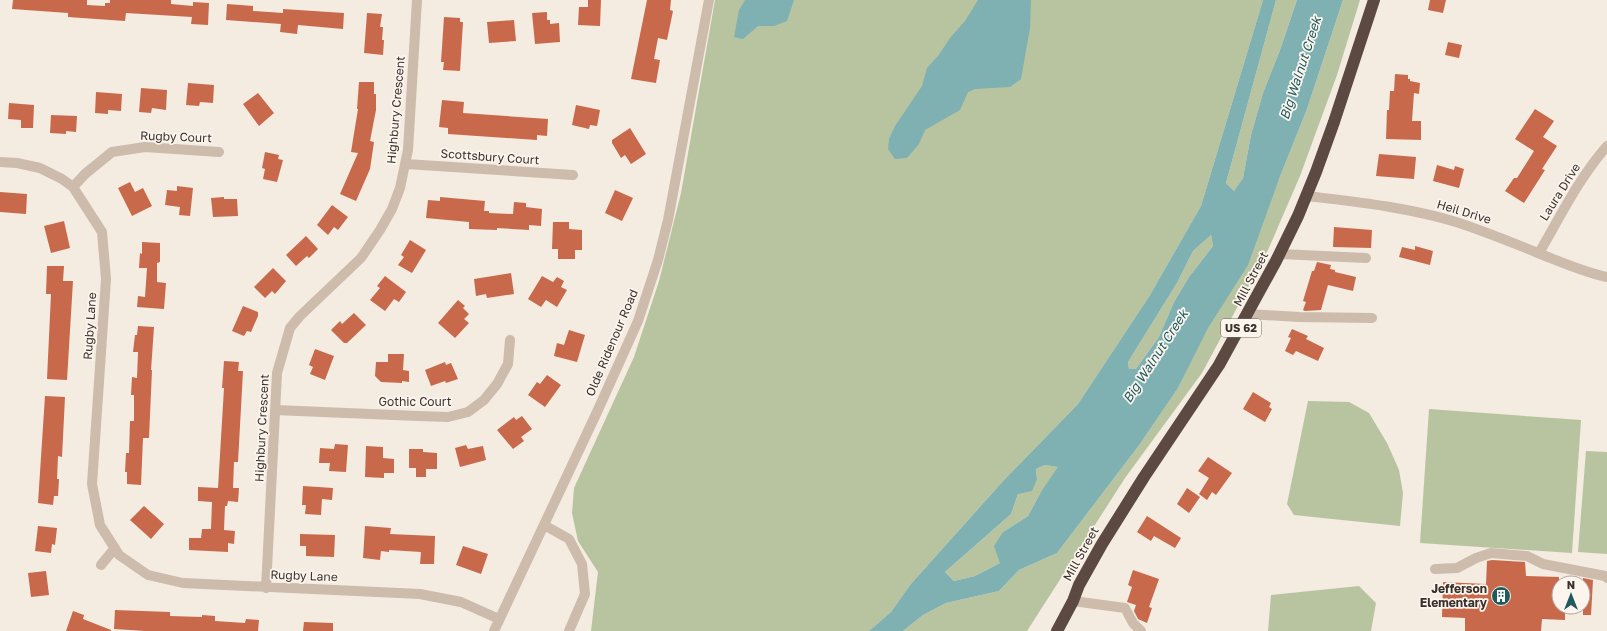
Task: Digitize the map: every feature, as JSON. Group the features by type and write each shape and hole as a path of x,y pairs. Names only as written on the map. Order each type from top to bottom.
{"highway":[{"name":"Mill Street","path":"1057,631 1073,601 1079,585 1123,510 1219,365 1280,254 1307,196 1337,115 1374,0"}],"street":[{"name":"Highbury Crescent","path":"266,588 276,373 290,328 300,316 361,258 392,209 402,183 408,150 417,0"},
{"name":"Olde Ridenour Road","path":"494,631 631,338 658,260 668,220 708,0"},
{"name":"Laura Drive","path":"1538,253 1579,184 1607,146"},
{"name":"Rugby Court","path":"73,187 85,174 112,152 145,147 219,152"},
{"name":"Rugby Lane","path":"0,162 17,163 40,168 73,187 102,232 106,279 92,484 100,525 120,555 148,575 183,583 420,594 461,602 499,619"},
{"name":"Scottsbury Court","path":"406,164 573,176"},
{"name":"Heil Drive","path":"1307,196 1410,210 1455,222 1563,263 1607,277"},
{"path":"1280,254 1366,258"},
{"path":"1248,314 1299,317 1372,318"},
{"name":"Gothic Court","path":"275,410 448,417 468,412 484,400 497,384 508,364 510,340"},
{"path":"544,525 569,539 582,564 585,594 569,631"},
{"path":"100,565 115,548"},
{"path":"1435,569 1457,568 1476,558 1490,554 1527,556 1543,564 1605,576 1607,578"},
{"path":"1073,601 1125,608 1133,623 1142,631"}],"green space":[{"path":"715,0 1263,0 1201,206 1150,295 1078,404 1004,480 910,585 891,612 869,631 591,631 598,572 578,541 572,513 574,488 634,357 659,281 681,193"},
{"path":"1276,0 1297,0 1280,50 1263,93 1251,135 1243,178 1234,191 1226,183"},
{"path":"1343,0 1360,0 1337,75 1300,176 1268,250 1202,373 1125,478 1027,631 903,631 923,615 946,603 999,591 1019,570 1057,553 1140,444 1178,388 1279,179 1307,109"},
{"path":"1211,235 1213,246 1189,277 1174,302 1159,337 1136,369 1129,369 1128,362 1177,283 1193,251"},
{"path":"1308,401 1349,402 1369,413 1387,443 1399,470 1403,493 1400,526 1294,515 1287,504"},
{"path":"1429,409 1581,420 1572,553 1420,543"},
{"path":"1586,451 1607,452 1607,554 1578,552"},
{"path":"1045,465 1059,467 1042,490 1028,516 1003,532 1000,563 975,576 954,581 945,572 1011,514 1018,494 1037,479 1036,469"},
{"path":"1359,586 1376,603 1371,631 1268,631 1271,595"}],"water":[{"path":"745,0 794,0 787,21 774,26 758,26 743,39 734,37 739,10"},
{"path":"978,0 1031,0 1030,28 1021,79 1010,87 975,89 968,92 960,110 925,130 919,144 907,158 895,159 888,149 889,139 895,126 922,86 927,68 965,21"},
{"name":"Big Walnut Creek","path":"1263,0 1276,0 1226,183 1234,191 1243,178 1251,135 1263,93 1280,50 1297,0 1343,0 1307,109 1279,179 1248,265 1208,328 1178,388 1140,444 1057,553 1019,570 999,591 946,603 923,615 903,631 869,631 891,612 910,585 1004,480 1078,404 1150,295 1201,206","holes":["1211,235 1213,246 1189,277 1174,302 1159,337 1136,369 1129,369 1128,362 1177,283 1193,251","1045,465 1058,467 1042,490 1028,516 1003,532 994,546 1000,563 975,576 954,581 945,572 1011,514 1018,494 1032,491 1037,479 1036,469"]}],"building":[{"path":"13,0 87,0 87,5 105,6 105,3 110,3 110,0 171,0 171,4 193,6 193,2 209,3 208,25 191,24 192,17 126,13 125,21 68,17 68,13 12,9"},
{"path":"588,0 601,0 600,26 578,25 579,7 588,7"},
{"path":"647,0 671,0 670,10 673,11 667,40 658,38 654,59 660,60 656,83 631,79"},
{"path":"1430,0 1446,0 1443,13 1428,10"},
{"path":"227,4 253,6 253,11 283,13 283,9 344,13 343,29 298,25 297,34 280,32 281,24 226,20"},
{"path":"547,12 547,20 550,20 550,24 559,23 560,42 535,44 532,13"},
{"path":"367,13 382,14 380,27 383,27 383,55 364,53"},
{"path":"444,17 460,18 460,22 463,22 460,71 443,70 444,62 441,62"},
{"path":"514,20 516,41 489,43 487,22"},
{"path":"1448,42 1462,45 1459,58 1445,55"},
{"path":"1395,74 1408,75 1408,79 1410,79 1410,81 1420,83 1419,94 1414,93 1412,121 1421,121 1421,140 1386,139 1387,110 1389,110 1390,91 1394,91"},
{"path":"359,82 374,82 376,110 370,141 374,142 370,169 356,201 340,194 358,153 351,152 358,109"},
{"path":"188,83 214,85 213,103 200,102 199,106 186,105"},
{"path":"141,88 167,90 166,110 152,108 151,113 139,112"},
{"path":"96,92 122,94 121,111 108,110 108,114 95,113"},
{"path":"258,93 274,113 259,126 243,104"},
{"path":"442,100 464,102 463,113 548,119 547,136 537,135 537,140 448,134 448,128 439,127"},
{"path":"9,103 34,105 33,128 21,128 21,120 8,119"},
{"path":"576,105 600,110 597,126 590,125 589,129 572,125"},
{"path":"1535,109 1554,121 1543,137 1557,146 1542,169 1545,170 1524,203 1505,191 1514,178 1517,178 1534,151 1515,139"},
{"path":"51,115 77,116 76,132 66,131 66,134 50,133"},
{"path":"630,128 646,154 631,164 625,155 621,158 612,143 612,140"},
{"path":"265,152 279,155 278,159 283,160 277,182 263,179 265,169 262,168"},
{"path":"1379,154 1416,157 1414,179 1376,176"},
{"path":"1437,165 1454,170 1455,166 1464,169 1459,188 1433,181"},
{"path":"130,182 135,192 143,188 152,206 132,216 118,188"},
{"path":"177,186 193,188 190,216 179,215 180,207 165,205 167,190 177,191"},
{"path":"615,190 633,198 622,221 605,213"},
{"path":"0,192 27,194 26,214 0,212"},
{"path":"224,197 224,199 237,199 238,216 213,217 211,198"},
{"path":"440,197 485,201 484,211 489,211 489,213 513,214 514,202 526,203 526,207 542,209 541,226 529,225 529,230 497,228 497,230 469,229 469,222 426,218 428,200 440,201"},
{"path":"332,205 348,217 338,230 334,227 328,235 317,225"},
{"path":"64,221 70,248 51,253 44,226"},
{"path":"553,222 569,222 569,229 582,230 582,250 575,250 575,259 558,259 558,249 552,249"},
{"path":"1334,227 1372,230 1371,248 1333,247"},
{"path":"306,236 318,249 309,258 307,256 296,266 286,255"},
{"path":"410,240 426,250 412,273 398,265 404,257 401,255"},
{"path":"142,242 160,243 160,262 157,263 157,282 166,283 164,309 137,307 138,296 145,297 147,268 139,268 140,253 142,254"},
{"path":"1415,246 1433,251 1430,265 1399,257 1402,247 1415,250"},
{"path":"1317,262 1331,265 1330,269 1335,270 1335,272 1356,277 1353,291 1328,285 1321,310 1305,311 1303,310 1306,302 1303,301 1312,271 1314,271"},
{"path":"47,266 64,266 63,281 73,281 67,380 47,379 51,294 46,294"},
{"path":"273,268 286,281 275,294 272,291 265,298 254,287"},
{"path":"511,273 514,294 487,298 486,294 476,296 474,279"},
{"path":"385,276 406,292 399,302 394,299 385,311 370,300 380,288 377,286"},
{"path":"542,276 553,282 557,277 564,281 561,287 567,290 557,307 546,300 541,307 528,299"},
{"path":"458,300 465,306 463,308 469,314 464,319 469,323 455,338 438,323"},
{"path":"243,306 258,312 258,316 251,332 247,331 244,336 232,331"},
{"path":"354,313 366,325 347,343 344,343 331,330 340,321 342,324"},
{"path":"138,326 154,327 149,438 143,438 141,485 127,484 127,472 125,472 126,453 129,453 130,421 134,421 134,395 131,395 132,377 137,378 138,352 133,352 135,335 137,335"},
{"path":"1292,329 1308,336 1306,339 1324,348 1318,361 1296,351 1293,355 1285,351 1291,338 1288,337"},
{"path":"569,330 585,335 577,362 554,356 557,343 564,345"},
{"path":"315,349 334,356 325,380 310,374 313,367 309,365"},
{"path":"388,354 404,354 403,370 409,371 409,382 381,382 375,376 376,362 388,362"},
{"path":"224,361 239,362 238,371 243,371 238,462 234,462 233,488 239,488 238,502 228,501 227,506 225,506 224,530 235,531 234,544 228,543 228,552 189,550 189,538 201,538 202,529 211,529 212,502 198,501 198,487 218,488 224,388 222,388"},
{"path":"445,362 446,365 451,363 458,379 446,383 445,381 431,386 425,370"},
{"path":"547,375 561,385 545,407 528,395 537,382 540,384"},
{"path":"1253,392 1271,403 1269,407 1272,409 1265,422 1243,409"},
{"path":"45,396 65,397 62,457 58,456 58,496 54,496 53,505 38,503"},
{"path":"522,416 532,429 521,437 524,441 513,449 497,430 514,417 516,420"},
{"path":"335,444 348,445 346,472 329,471 330,463 319,463 320,448 334,449"},
{"path":"466,445 468,449 483,446 486,460 460,467 455,448"},
{"path":"366,446 383,447 383,458 394,459 394,473 384,473 384,478 365,477"},
{"path":"409,449 423,449 423,452 437,453 437,469 426,469 426,477 416,477 416,468 409,468"},
{"path":"1208,457 1232,473 1216,495 1212,492 1207,500 1199,494 1209,478 1198,471"},
{"path":"303,486 333,488 332,500 322,499 321,515 305,514 306,505 302,505"},
{"path":"1187,488 1200,497 1189,513 1177,504"},
{"path":"144,506 164,524 151,539 130,520"},
{"path":"1147,516 1181,538 1175,548 1154,536 1151,541 1137,532"},
{"path":"38,526 57,528 55,545 52,544 51,553 35,551"},
{"path":"365,526 391,528 390,534 435,536 434,564 420,564 421,552 389,550 389,552 381,551 380,560 363,558"},
{"path":"300,534 335,535 334,557 306,556 306,546 300,546"},
{"path":"463,546 488,554 481,574 456,565"},
{"name":"Jefferson Elementary","path":"1487,561 1525,562 1526,576 1551,577 1551,615 1565,615 1565,620 1542,619 1541,631 1465,631 1465,618 1442,617 1443,582 1486,584"},
{"path":"1133,570 1159,579 1149,607 1152,608 1147,623 1138,619 1134,611 1136,605 1127,602 1132,587 1128,585"},
{"path":"46,571 49,595 31,597 28,573"},
{"path":"1591,580 1593,580 1591,615"},
{"path":"115,610 170,612 170,616 215,616 215,621 245,623 246,619 259,620 258,631 145,631 114,629"},
{"path":"73,611 84,615 83,619 111,631 66,631"},
{"path":"304,622 333,623 333,631 303,631"}],"place":[{"name":"Jefferson Elementary","path":"1501,596"}]}
